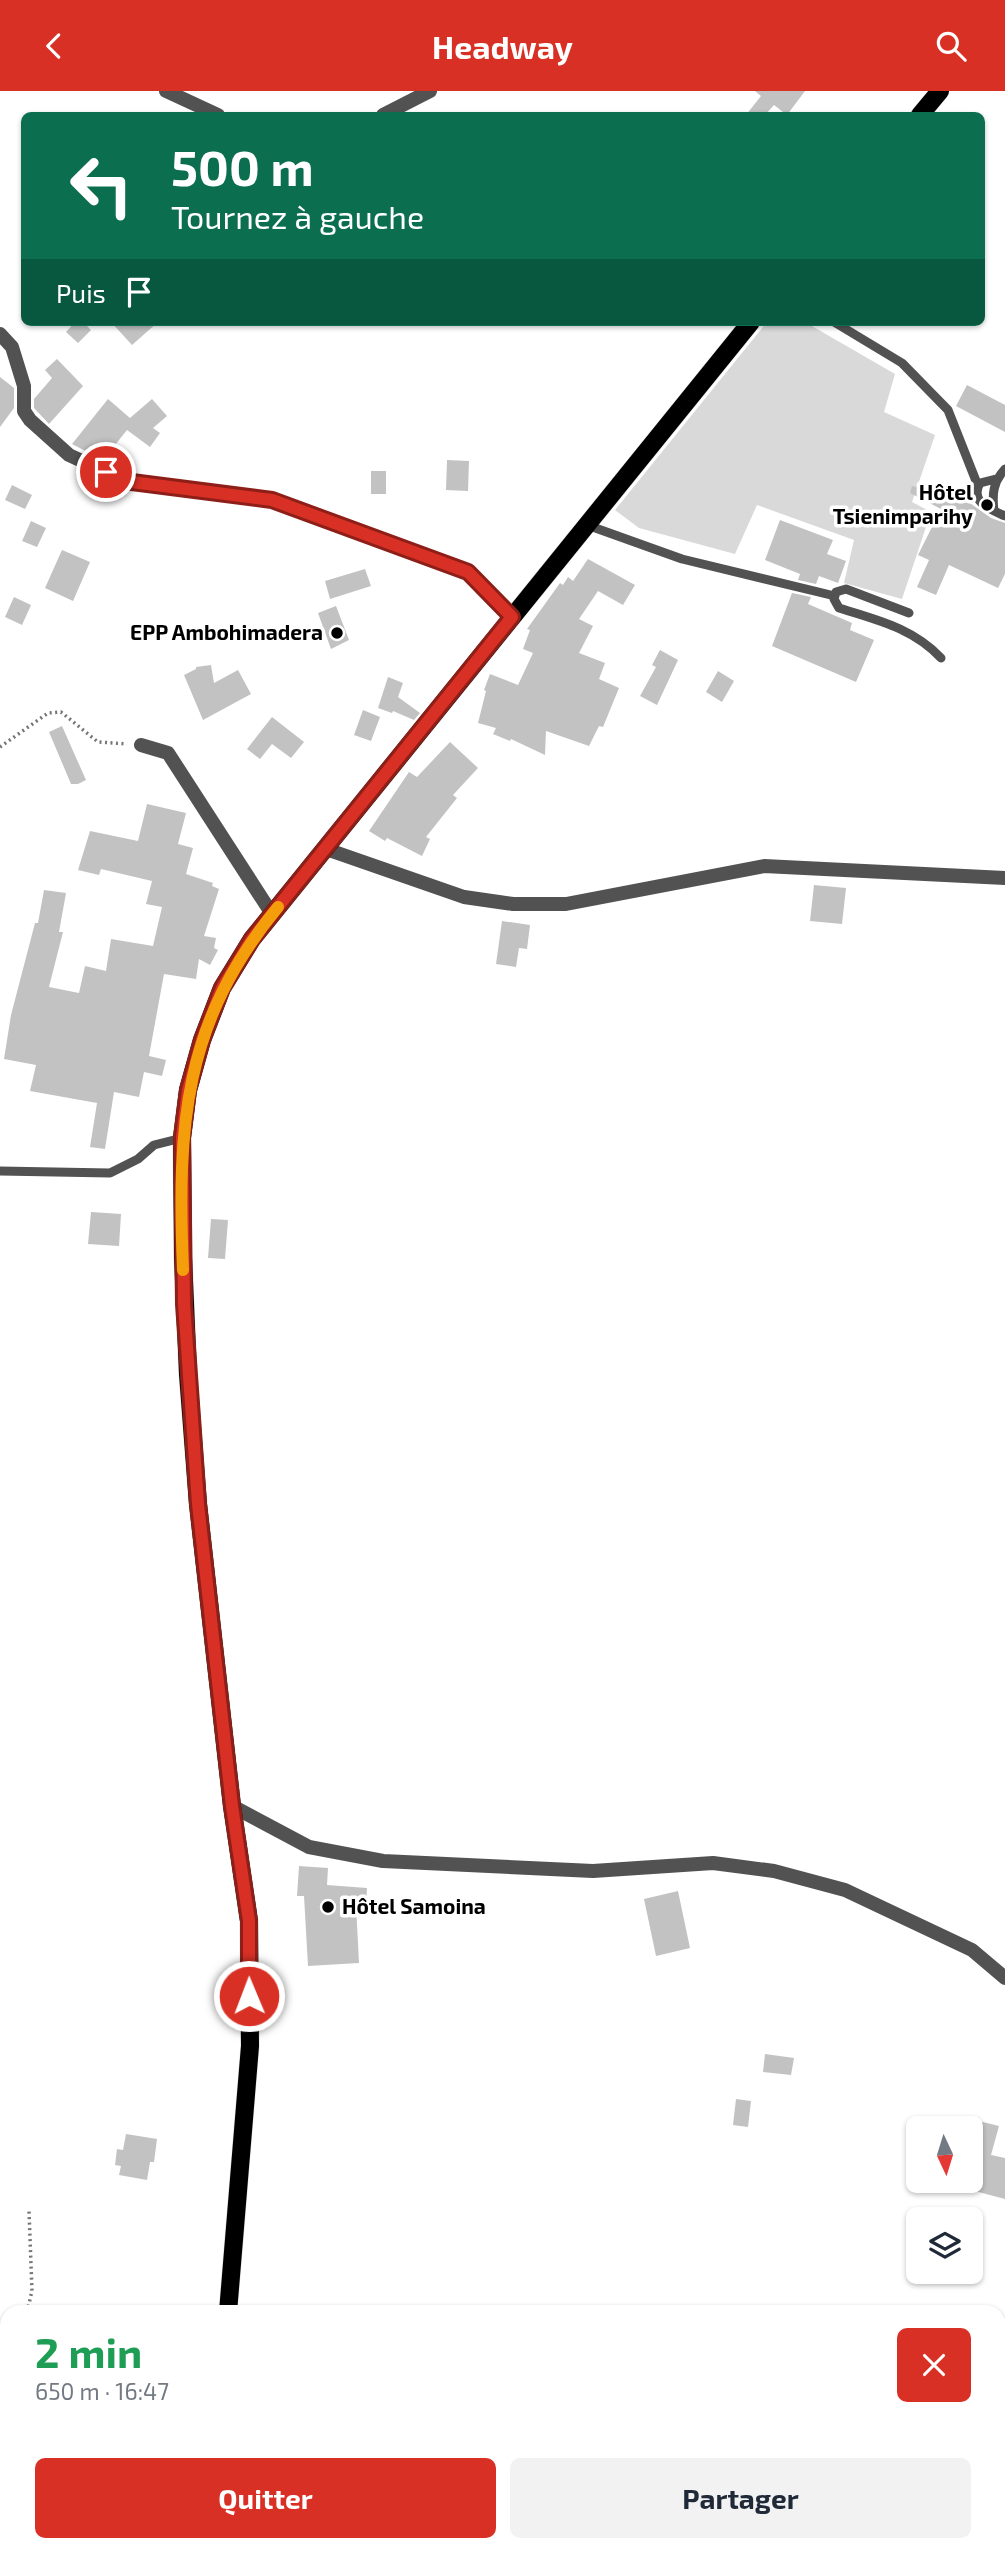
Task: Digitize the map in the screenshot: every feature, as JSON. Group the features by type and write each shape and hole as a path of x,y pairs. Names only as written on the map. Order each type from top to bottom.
{"main road":[{"path":"922,112 940,91"},
{"path":"229,2305 250,2046 249,1921 232,1806 198,1504 188,1387 182,1137 192,1077 202,1040 222,988 252,939 748,326"}],"street":[{"path":"166,91 212,112"},
{"path":"389,112 430,91"},
{"path":"0,334 12,347 24,386 24,411 30,420 69,455 124,481 272,500 468,572 512,617"},
{"path":"141,745 168,753 272,914"},
{"path":"326,849 464,897 513,904 566,904 764,866 1005,878"},
{"path":"232,1806 309,1847 383,1861 593,1871 713,1863 774,1871 845,1890 972,1950 1005,1978"}],"lane":[{"path":"841,326 902,363 948,410 978,486 977,498 982,504 1005,516"},
{"path":"994,511 996,479 1005,469"},
{"path":"978,486 996,479"},
{"path":"585,524 682,559 835,596"},
{"path":"909,613 846,589 836,592 834,599 839,608 906,630 941,658"},
{"path":"0,1171 110,1173 138,1160 154,1145 182,1137"}],"path":[{"path":"0,747 48,713 61,712 98,742 141,745"},
{"path":"29,2211 32,2291 29,2305"}],"shaded area":[{"path":"764,326 812,326 895,374 884,412 935,435 912,502 931,512 902,599 844,583 854,540 757,505 735,554 639,528 615,510"}],"building":[{"path":"755,91 805,91 789,112 783,112 774,105 768,112 748,112 761,96"},
{"path":"71,326 87,326 91,330 78,343 66,332"},
{"path":"115,326 153,326 132,345"},
{"path":"57,359 83,386 49,424 34,408 34,399 52,378 45,370"},
{"path":"0,377 14,388 14,408 0,427"},
{"path":"967,385 1005,405 1005,432 956,406"},
{"path":"108,399 130,418 152,399 167,416 153,428 160,433 150,447 127,430 103,460 72,444"},
{"path":"447,460 469,461 468,491 446,490"},
{"path":"371,471 386,471 386,494 371,494"},
{"path":"928,482 946,491 944,495 967,501 991,518 1005,523 1005,574 998,588 949,565 936,595 917,587 929,560 918,555 941,509 910,493 912,486 924,489"},
{"path":"12,485 32,495 25,509 5,500"},
{"path":"780,520 833,540 827,554 846,561 838,583 819,576 816,584 798,580 800,574 765,560"},
{"path":"31,521 46,528 37,547 22,541"},
{"path":"62,550 90,562 73,601 45,588"},
{"path":"588,559 635,585 623,605 598,591 579,619 593,626 579,653 605,663 599,679 619,688 603,727 599,726 589,746 546,731 545,755 511,739 510,741 493,734 496,728 478,723 486,691 484,690 490,674 518,685 533,653 523,649 530,630 527,629 560,583 563,585 568,577 573,581"},
{"path":"365,569 371,586 330,599 325,581"},
{"path":"792,593 811,597 808,604 852,623 850,630 874,640 856,682 772,646"},
{"path":"14,597 31,605 22,625 5,617"},
{"path":"336,606 349,640 331,649 318,613"},
{"path":"660,650 678,660 657,705 640,696 656,667 652,665"},
{"path":"211,665 214,683 238,670 251,694 203,720 184,675 196,667"},
{"path":"718,671 734,681 722,702 706,692"},
{"path":"388,677 403,683 398,697 420,713 414,720 378,708"},
{"path":"363,710 380,717 371,741 354,735"},
{"path":"272,717 304,742 291,758 272,744 260,759 247,749"},
{"path":"62,726 86,780 78,784 71,784 49,732"},
{"path":"450,742 478,768 453,795 457,798 426,837 430,839 422,856 387,838 385,841 369,831 409,772 417,777"},
{"path":"147,804 186,813 178,844 193,848 186,874 213,883 212,886 219,889 204,936 216,938 214,948 218,950 210,965 199,959 196,979 164,974 149,1056 166,1060 162,1076 144,1072 139,1097 114,1092 105,1149 90,1147 97,1103 30,1091 36,1065 4,1059 11,1015 35,923 38,923 44,890 66,893 59,932 63,932 49,987 79,993 85,966 106,971 111,939 153,946 162,907 146,904 152,881 101,869 99,875 78,870 90,831 138,841"},
{"path":"814,885 846,888 842,924 810,921"},
{"path":"502,921 530,925 527,949 519,948 516,967 496,964"},
{"path":"91,1212 121,1214 119,1246 88,1244"},
{"path":"211,1219 228,1220 225,1259 208,1258"},
{"path":"299,1866 328,1868 327,1885 367,1888 366,1906 356,1905 359,1963 308,1966 304,1896 297,1896"},
{"path":"678,1891 690,1948 656,1956 644,1899"},
{"path":"765,2054 794,2058 791,2075 763,2072"},
{"path":"736,2099 751,2101 748,2127 733,2125"},
{"path":"984,2122 999,2126 991,2155 1005,2158 1005,2199 982,2193"},
{"path":"126,2134 157,2139 154,2162 150,2162 147,2180 119,2175 121,2166 115,2165 117,2149 123,2150"}],"slow traffic":[{"path":"183,1270 182,1137 188,1090 202,1040 222,988 252,939 278,907"}],"place":[{"name":"Hôtel Tsienimparihy","path":"987,505"},
{"name":"EPP Ambohimadera","path":"337,633"},
{"name":"Hôtel Samoina","path":"328,1907"}],"route":[{"path":"106,472 124,481 272,500 468,572 512,617 252,939 222,988 202,1040 188,1090 182,1137 188,1374 198,1504 232,1806 249,1921 249,1996"}]}
